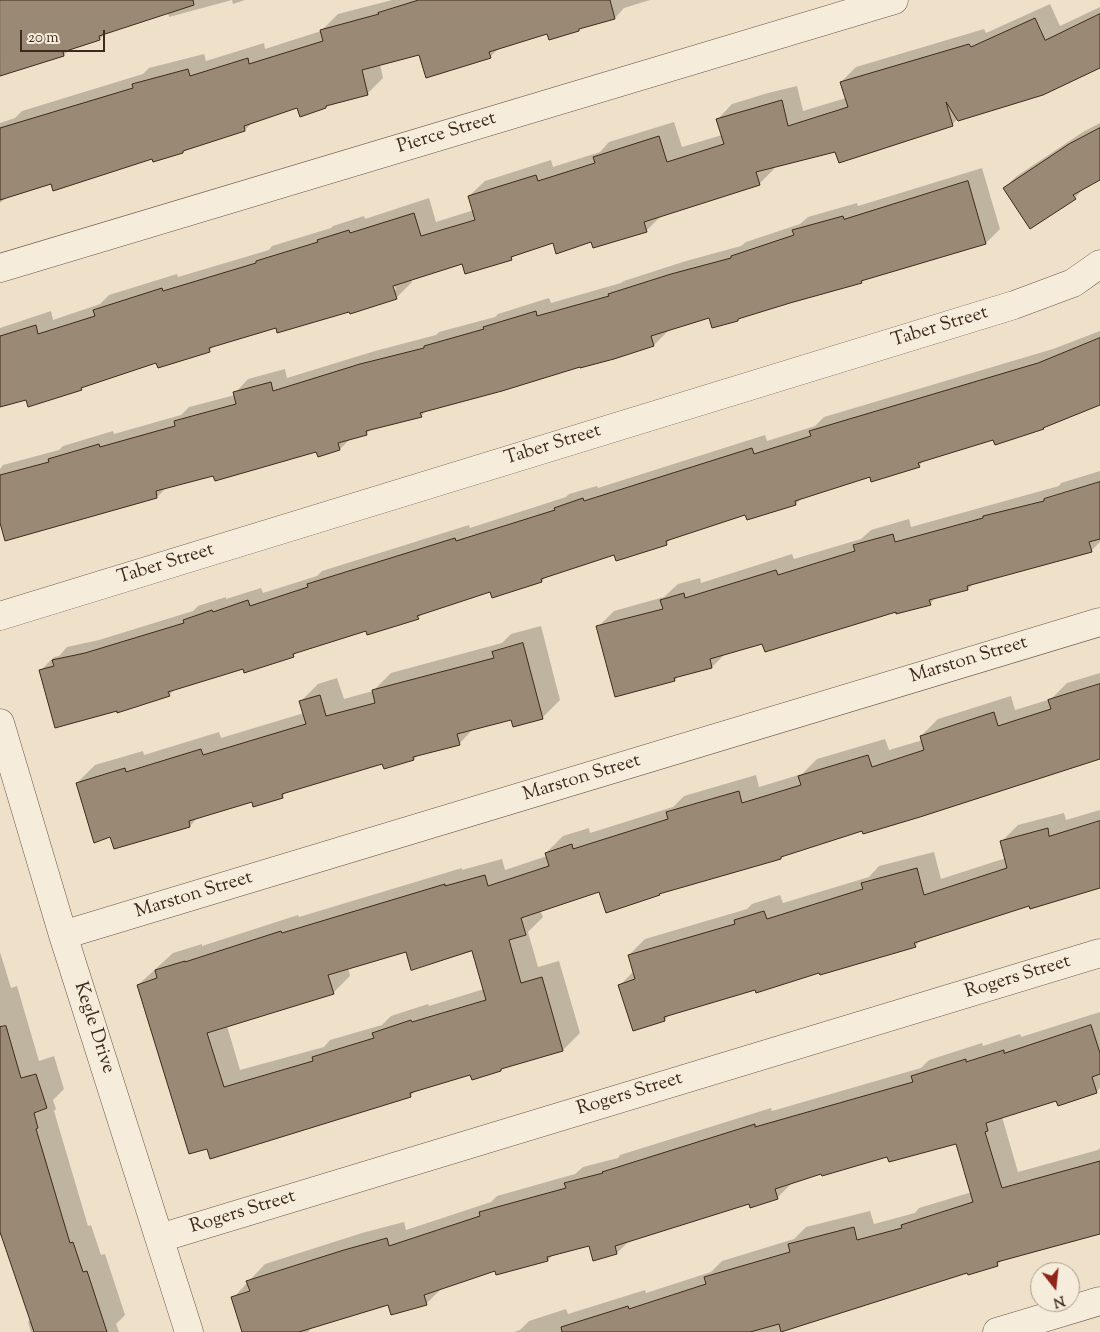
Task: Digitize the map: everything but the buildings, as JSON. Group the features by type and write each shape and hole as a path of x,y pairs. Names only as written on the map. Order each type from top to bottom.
{"street":[{"name":"Pierce Street","path":"0,268 894,0"},
{"name":"Taber Street","path":"0,616 1014,305 1073,283 1100,264"},
{"name":"Marston Street","path":"63,936 1100,622"},
{"name":"Kegle Drive","path":"0,723 63,936 189,1332"},
{"name":"Rogers Street","path":"160,1238 1100,953"},
{"path":"997,1332 1100,1301"}]}
